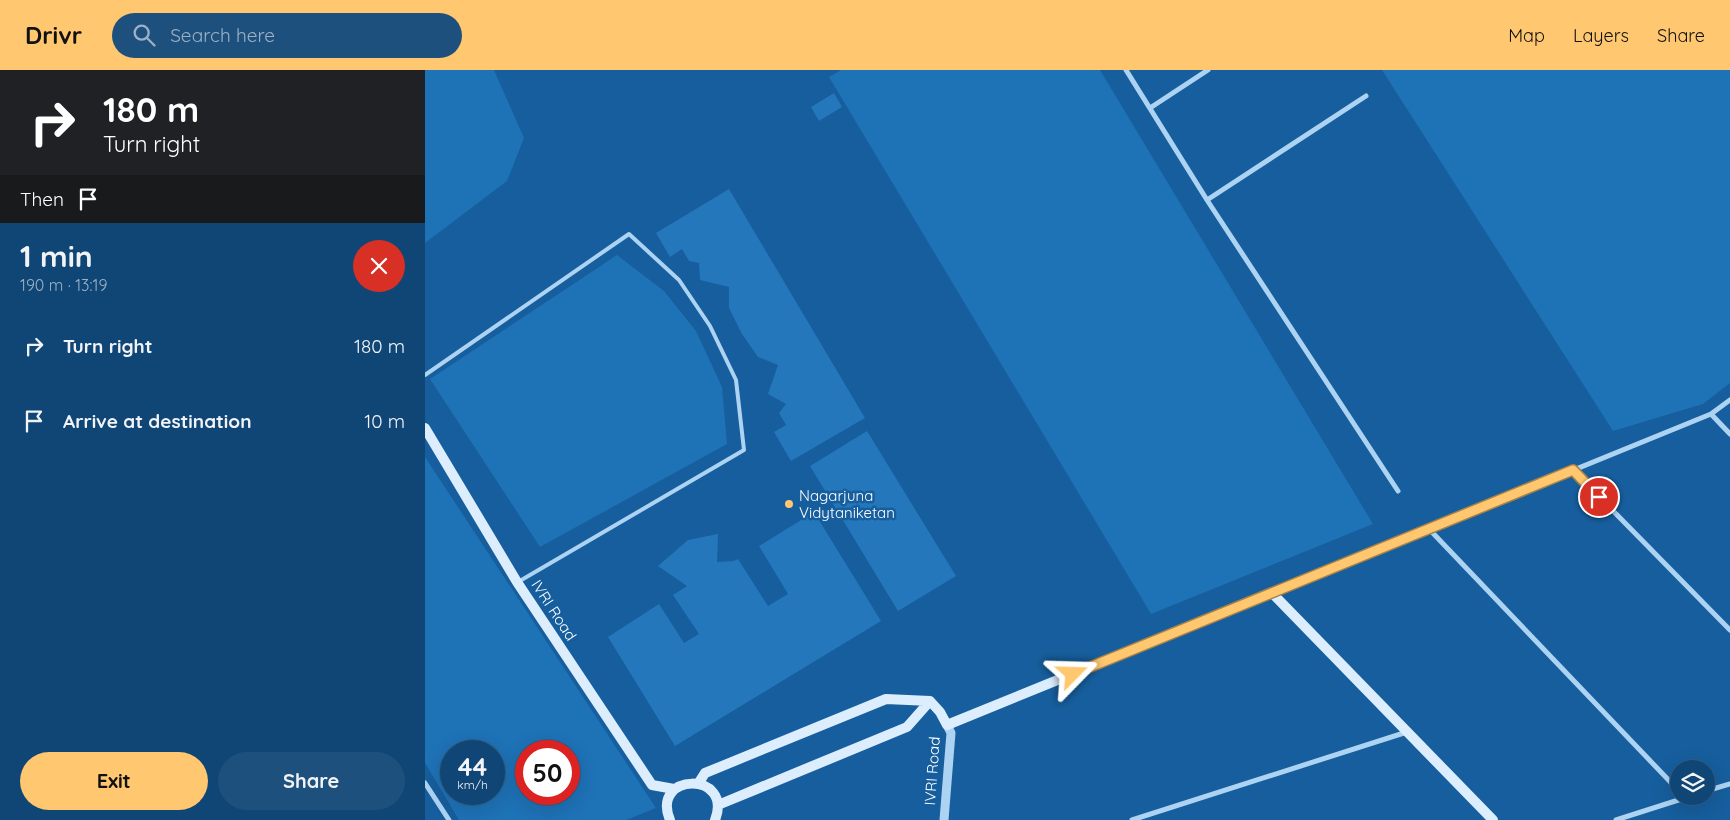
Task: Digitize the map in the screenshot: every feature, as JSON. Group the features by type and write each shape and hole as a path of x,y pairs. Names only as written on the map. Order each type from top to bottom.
{"main road":[{"name":"IVRI Road","path":"425,428 517,582 652,785 674,790"},
{"path":"947,725 1272,593 1493,820"},
{"path":"699,784 705,774 886,699 930,701"},
{"name":"IVRI Road","path":"717,805 907,728 930,701 940,712 947,725"},
{"path":"670,820 667,806 669,797 674,790 683,784 692,782 709,789 715,797 717,805 715,820"}],"street":[{"path":"1126,70 1207,200 1398,491"},
{"path":"1150,108 1208,70"},
{"path":"1207,200 1367,96"},
{"path":"1272,593 1711,414 1730,400"},
{"path":"1711,414 1730,434"},
{"path":"1573,470 1730,630"},
{"path":"1429,529 1670,782"},
{"name":"IVRI Road","path":"944,820 951,733 947,725"},
{"path":"1132,820 1407,732"},
{"path":"425,783 449,820"},
{"path":"1715,788 1730,784"},
{"path":"1616,820 1670,803"}],"lane":[{"path":"425,375 629,234 679,280 709,326 736,380 744,450 517,582"}],"shaded area":[{"path":"425,70 494,70 524,138 507,181 425,243"},
{"path":"841,70 1100,70 1373,524 1151,614 829,77"},
{"path":"1382,70 1730,70 1730,383 1703,404 1613,431"},
{"path":"617,255 664,291 696,331 722,387 727,444 540,547 430,379"},
{"path":"425,457 656,808 626,820 459,820 450,805 505,805 505,740 440,740 440,788 425,763"}],"building":[{"path":"834,93 842,107 819,121 811,107"},
{"path":"729,189 865,418 791,461 774,432 786,425 779,413 786,404 768,394 778,365 758,357 742,334 729,308 729,287 700,280 699,263 689,261 682,249 670,257 656,233"},
{"path":"867,431 956,576 898,611 810,466"},
{"path":"814,512 881,621 675,746 608,637 659,604 684,643 699,634 673,595 687,586 658,566 688,540 718,534 717,562 738,559 768,606 788,594 759,546"}],"place":[{"name":"Nagarjuna Vidytaniketan","path":"789,504"}],"route":[{"path":"1073,674 1573,470 1599,497"}]}
